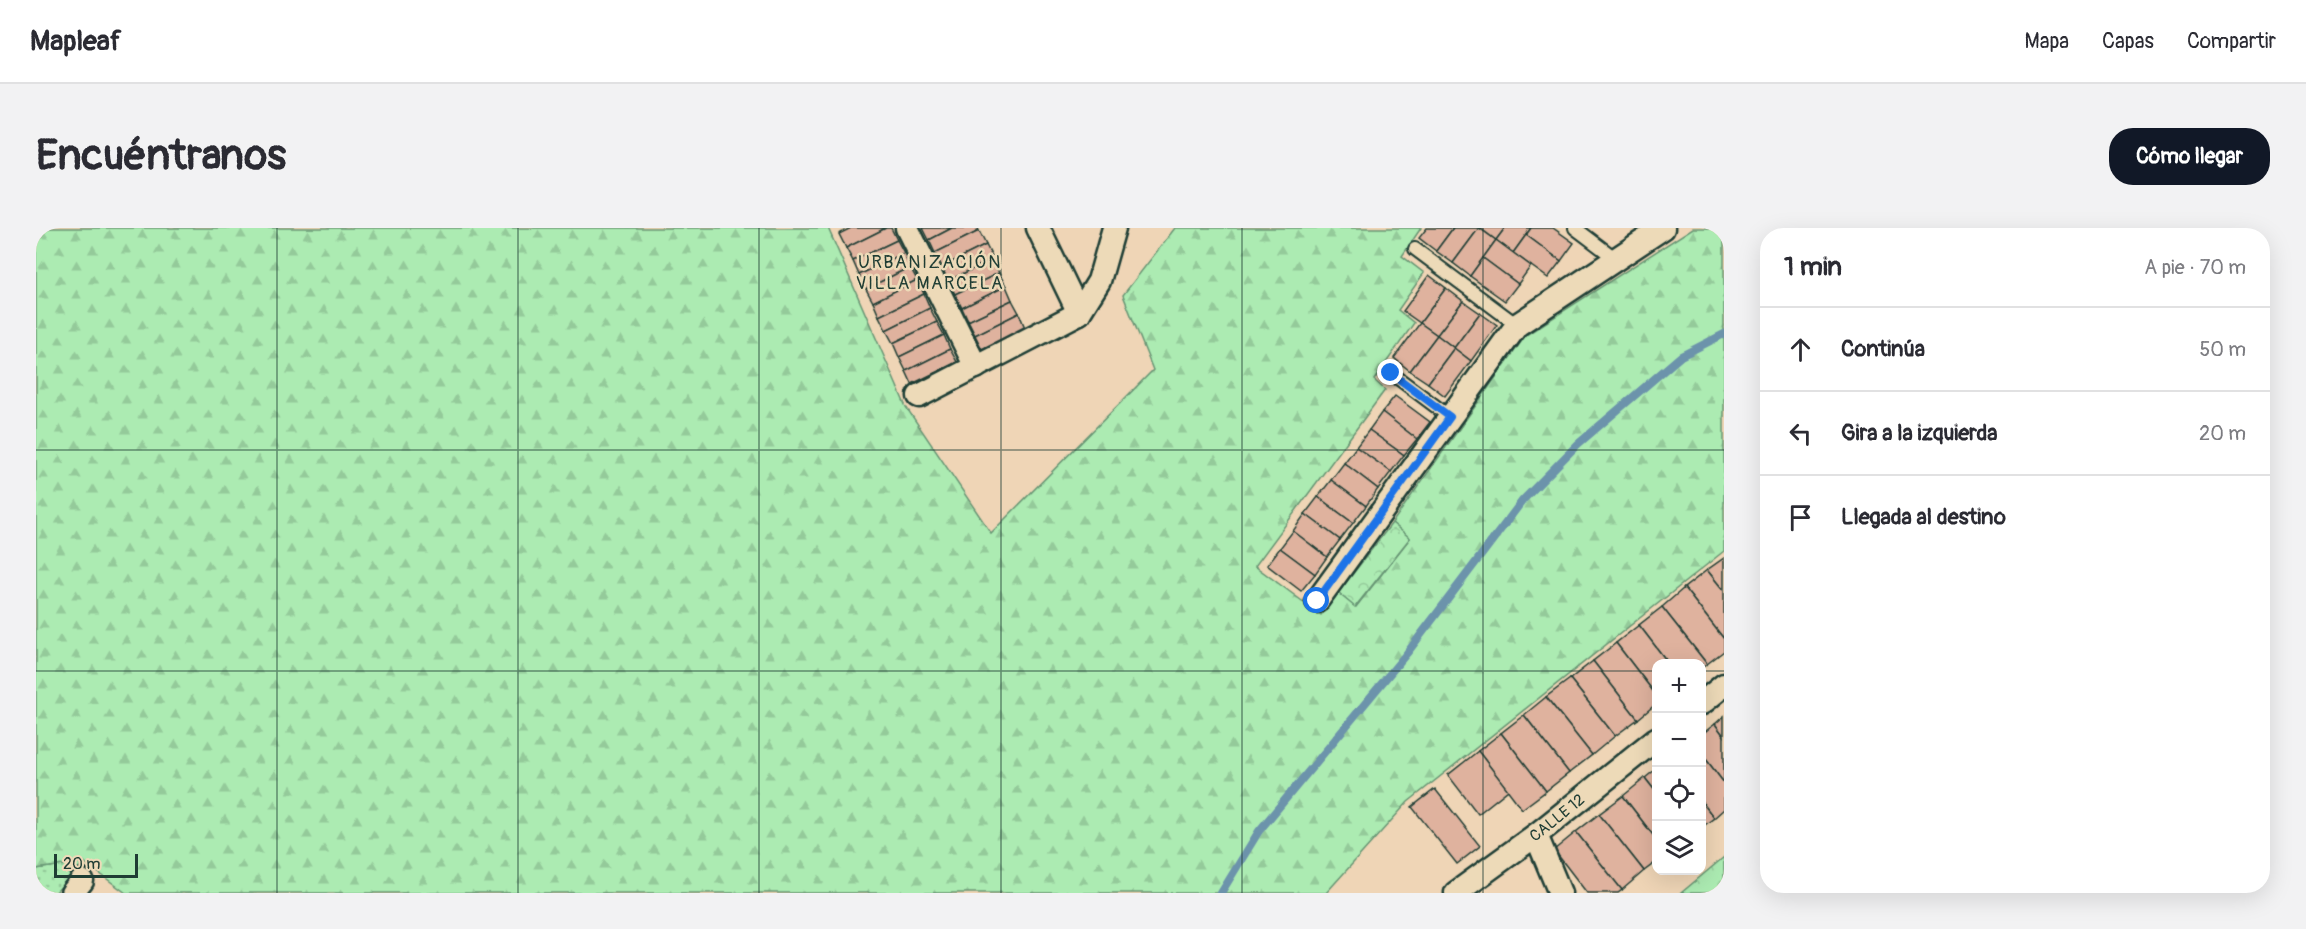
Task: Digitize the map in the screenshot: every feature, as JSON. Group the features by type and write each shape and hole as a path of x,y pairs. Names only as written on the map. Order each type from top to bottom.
{"street":[{"path":"907,228 976,367"},
{"path":"1038,228 1079,313"},
{"path":"919,396 1079,313 1099,281 1114,228"},
{"path":"1317,601 1517,325 1663,228"},
{"path":"1706,699 1724,685"},
{"name":"CALLE 12","path":"1456,893 1536,835 1652,742"},
{"path":"1536,835 1560,893"}],"lane":[{"path":"1575,228 1616,259"},
{"path":"1415,249 1517,325"},
{"path":"1391,373 1450,417"}],"green space":[{"path":"36,228 828,228 906,407 991,533 1153,370 1123,295 1175,228 1421,228 1402,256 1424,273 1398,310 1414,323 1374,380 1385,390 1255,566 1321,615 1338,593 1356,607 1410,538 1392,523 1526,335 1693,228 1724,228 1724,551 1408,802 1326,893 126,893 84,862 36,869"},
{"path":"1392,523 1410,538 1355,607 1338,593"},
{"path":"1724,857 1724,893 1681,893 1702,875 1706,875 1706,872"},
{"path":"84,862 55,893 36,893 36,869"}],"building":[{"path":"851,228 886,228 846,248 839,234"},
{"path":"886,228 891,228 897,240 853,261 846,248"},
{"path":"923,228 952,228 929,240"},
{"path":"952,228 978,228 979,231 935,253 929,240"},
{"path":"1427,228 1453,228 1436,251 1419,238"},
{"path":"1453,228 1479,228 1453,263 1436,251"},
{"path":"1479,228 1496,240 1470,276 1453,263"},
{"path":"1480,228 1505,228 1496,240"},
{"path":"1505,228 1531,228 1513,253 1496,240"},
{"path":"1531,228 1553,228 1574,243 1561,261 1526,235"},
{"path":"979,231 986,245 942,267 935,253"},
{"path":"1526,235 1561,261 1548,278 1513,253"},
{"path":"897,240 904,253 859,275 853,261"},
{"path":"1496,240 1531,266 1518,284 1483,258"},
{"path":"986,245 993,259 948,281 942,267"},
{"path":"904,253 910,267 866,289 859,275"},
{"path":"1483,258 1518,284 1505,301 1470,276"},
{"path":"993,259 999,273 955,294 948,281"},
{"path":"910,267 917,280 873,302 866,289"},
{"path":"999,273 1006,286 962,308 955,294"},
{"path":"1429,275 1446,288 1420,323 1403,311"},
{"path":"917,280 924,294 879,316 873,302"},
{"path":"1006,286 1012,300 968,321 962,308"},
{"path":"1446,288 1463,301 1437,335 1420,323"},
{"path":"924,294 930,308 886,330 879,316"},
{"path":"1012,300 1019,313 975,335 968,321"},
{"path":"1463,301 1480,313 1454,348 1437,335"},
{"path":"930,308 937,322 893,343 886,330"},
{"path":"1019,313 1025,328 982,349 975,335"},
{"path":"1480,313 1497,325 1471,361 1454,348"},
{"path":"937,322 944,335 899,357 893,343"},
{"path":"1420,323 1437,335 1410,371 1394,358"},
{"path":"944,335 950,349 906,371 899,357"},
{"path":"1437,335 1454,348 1428,383 1410,371"},
{"path":"1454,348 1471,361 1445,396 1428,383"},
{"path":"950,349 957,362 912,384 906,371"},
{"path":"1395,396 1430,422 1417,439 1382,412"},
{"path":"1382,412 1417,439 1404,455 1369,430"},
{"path":"1369,430 1404,455 1391,472 1356,447"},
{"path":"1356,447 1391,472 1378,489 1344,463"},
{"path":"1344,463 1378,489 1366,506 1331,480"},
{"path":"1331,480 1366,506 1353,523 1318,497"},
{"path":"1318,497 1353,523 1340,540 1305,514"},
{"path":"1305,514 1340,540 1327,557 1293,531"},
{"path":"1293,531 1327,557 1315,574 1280,548"},
{"path":"1280,548 1315,574 1301,591 1267,565"},
{"path":"1724,558 1724,591 1707,570"},
{"path":"1707,570 1724,591 1724,639 1684,588"},
{"path":"1684,588 1724,639 1724,651 1707,664 1706,659 1703,659 1662,607"},
{"path":"1662,607 1703,659 1665,659 1639,625"},
{"path":"1639,625 1665,659 1652,659 1652,690 1616,643"},
{"path":"1616,643 1652,690 1652,707 1638,719 1593,661"},
{"path":"1593,661 1638,719 1615,736 1570,679"},
{"path":"1570,679 1615,736 1592,755 1546,697"},
{"path":"1546,697 1592,755 1569,773 1524,715"},
{"path":"1524,715 1569,773 1546,791 1501,733"},
{"path":"1724,716 1724,736 1715,724"},
{"path":"1715,724 1724,736 1724,783 1706,759 1706,731"},
{"path":"1501,733 1546,791 1522,809 1478,751"},
{"path":"1478,751 1508,790 1478,814 1448,775"},
{"path":"1706,759 1724,783 1724,809 1714,818 1706,807"},
{"path":"1652,772 1652,787 1645,778"},
{"path":"1645,778 1652,787 1652,834 1623,796"},
{"path":"1435,789 1480,846 1457,864 1412,807"},
{"path":"1623,796 1652,834 1652,865 1644,871 1599,814"},
{"path":"1706,807 1714,818 1706,824"},
{"path":"1599,814 1644,871 1622,890 1576,832"},
{"path":"1576,832 1622,890 1618,893 1587,893 1554,850"}],"waterway":[{"path":"1221,893 1259,831 1407,653 1523,500 1578,444 1681,356 1724,334"}],"district":[{"name":"URBANIZACIÓN VILLA MARCELA","path":"930,272"}],"route":[{"path":"1317,601 1450,417 1391,373"}]}
